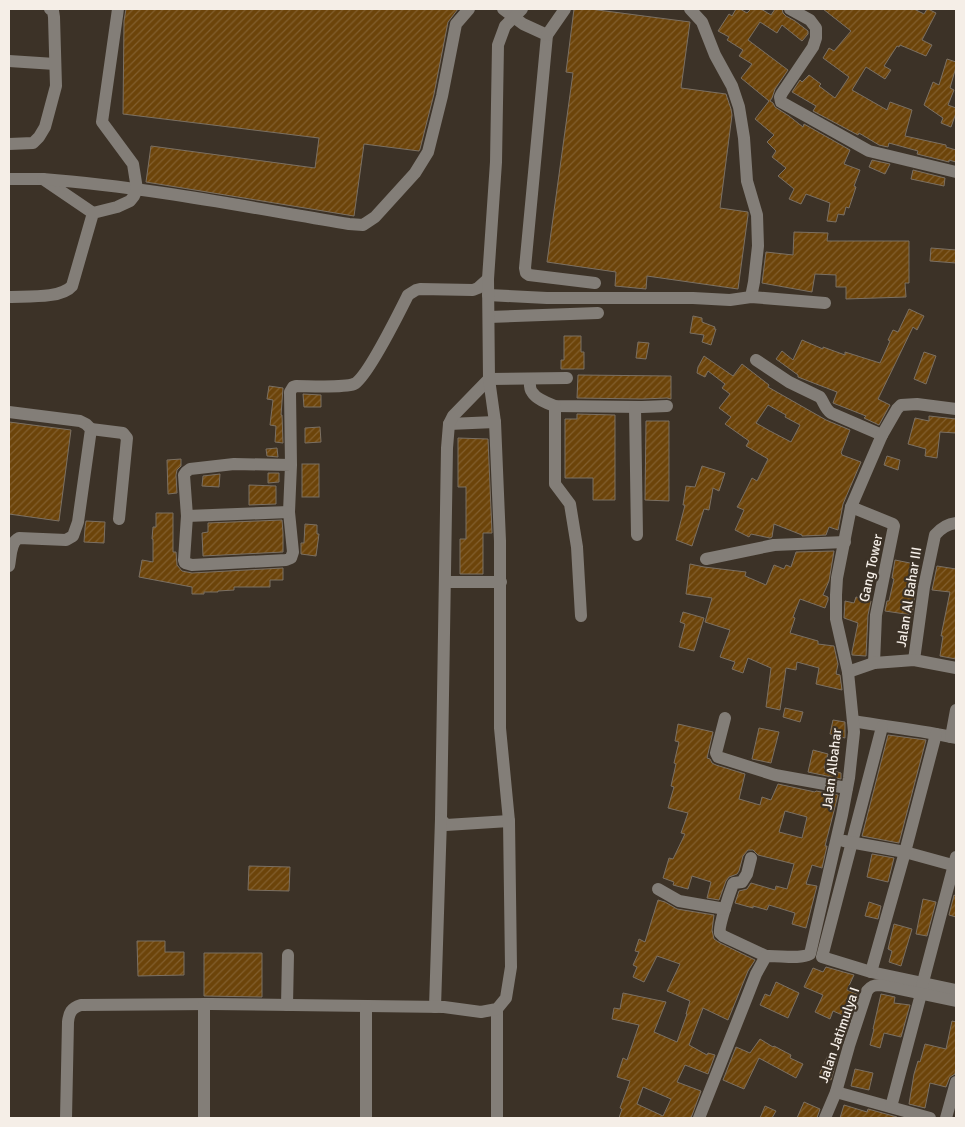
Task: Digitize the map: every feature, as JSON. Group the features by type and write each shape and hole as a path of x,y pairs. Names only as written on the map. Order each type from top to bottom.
{"street":[{"path":"9,144 33,143 44,130 56,86 54,17 53,11 50,9"},
{"path":"43,179 93,213 117,207 130,201 137,189 133,164 102,122 118,9"},
{"path":"9,179 88,182 363,225 375,217 415,173 428,152 442,96 456,24 469,9"},
{"path":"503,9 518,13"},
{"path":"565,9 547,35 525,268 529,276 595,283"},
{"path":"690,9 702,22 715,55 732,86 739,107 744,138 747,181 757,215 758,246 751,297"},
{"path":"790,9 810,20 816,28 816,38 813,47 782,93 780,97 781,102 869,151 956,172"},
{"path":"518,13 523,24 547,35"},
{"path":"497,1118 497,1009 506,998 511,967 509,821 500,728 500,541 495,422 489,380 488,279 496,162 498,46 505,26 518,13"},
{"path":"9,61 55,64"},
{"path":"9,297 58,294 71,289 93,213"},
{"path":"291,465 234,464 190,469 186,472 184,475 188,516 184,560 187,564 286,560 291,558 293,552 290,512 291,465 290,392 293,387 346,386 357,383 366,372 408,295 420,289 473,290 488,279"},
{"path":"488,295 547,298 693,298 730,300 751,297 825,303"},
{"path":"489,317 598,313"},
{"path":"756,360 789,382 820,397 831,414 882,435"},
{"path":"435,1007 449,424 453,416 489,380 568,378"},
{"path":"530,379 532,392 544,402 555,406 667,406"},
{"name":"Jalan Albahar","path":"766,956 803,957 810,954 848,783 854,732 848,672 836,619 836,594 837,578 851,507 882,435 901,405 918,404 956,409"},
{"path":"555,406 555,484 570,504 577,547 581,616"},
{"path":"635,407 637,535"},
{"path":"9,412 80,421 92,429 123,433 127,438 119,519"},
{"path":"449,424 495,422"},
{"path":"9,566 14,541 19,538 66,540 73,536 78,522 92,429"},
{"name":"Gang Tower","path":"851,507 894,526 876,615 874,664"},
{"path":"188,516 290,512"},
{"name":"Jalan Al Bahar III","path":"914,660 924,587 935,535 946,525 956,523"},
{"path":"706,559 774,545 845,542"},
{"path":"445,582 501,582"},
{"path":"848,672 874,664 914,660 956,668"},
{"path":"853,721 954,738 956,710"},
{"path":"725,718 716,753 718,757 775,775 848,783 868,783"},
{"path":"882,727 822,957 922,988 956,990"},
{"path":"871,972 936,734"},
{"path":"441,819 446,824 452,825 509,821"},
{"path":"836,840 956,863 890,1107"},
{"path":"698,1118 750,989 766,956 721,935 720,931 733,884 742,882 747,874 751,858"},
{"path":"658,889 679,901 725,909"},
{"path":"287,1005 288,955"},
{"name":"Jalan Jatimulya I","path":"825,1118 836,1092 849,1046 870,987 880,985 922,988 956,1001"},
{"path":"66,1118 68,1022 69,1014 76,1007 85,1005 204,1004 444,1007 481,1012 497,1009"},
{"path":"204,1004 204,1118"},
{"path":"366,1006 366,1118"},
{"path":"946,1118 956,1082"},
{"path":"836,1092 930,1118"}],"building":[{"path":"126,9 458,9 448,22 434,94 419,151 364,144 354,216 146,182 151,146 315,168 319,138 123,114 124,21"},
{"path":"574,9 590,9 690,22 681,88 726,94 731,109 732,115 720,208 748,212 738,289 647,276 646,289 615,286 616,272 547,262 573,73 566,72"},
{"path":"736,9 747,13 751,9 761,9 771,15 775,9 782,9 786,16 808,31 808,34 802,41 782,25 777,33 760,22 748,40 788,70 775,89 770,101 775,107 803,127 804,124 850,150 844,164 860,170 849,208 846,207 844,215 838,214 836,222 827,221 830,203 806,194 801,204 789,199 794,189 778,176 786,168 772,157 776,151 767,142 774,135 755,119 769,101 741,78 752,64 739,56 743,50 727,40 729,37 718,31 729,14 732,16"},
{"path":"823,9 914,9 924,14 928,9 936,13 922,40 932,45 926,56 900,45 899,47 897,46 884,66 891,70 885,79 866,67 852,90 887,110 890,102 912,110 905,136 946,145 946,147 956,150 956,162 917,154 918,151 889,143 888,147 879,145 859,133 858,135 813,111 816,106 792,92 800,80 802,82 809,75 821,84 819,86 835,98 849,77 823,58 829,48 834,51 851,31"},
{"path":"947,59 956,62 950,88 954,90 948,105 956,108 951,127 941,123 943,118 924,105 933,82 939,85"},
{"path":"872,160 890,164 885,174 869,167"},
{"path":"913,170 945,178 944,186 911,179"},
{"path":"794,232 828,233 827,241 909,241 909,283 905,283 906,297 846,299 846,287 836,287 836,275 815,274 812,292 762,283 766,252 793,255"},
{"path":"931,248 956,250 956,263 930,261"},
{"path":"909,309 924,316 917,330 913,327 878,399 890,405 879,425 864,418 866,416 833,403 837,392 798,377 798,375 776,359 782,351 793,360 802,340 823,349 823,347 845,355 845,352 880,363 893,330 898,332"},
{"path":"693,316 702,318 702,322 715,327 711,345 702,342 704,335 690,333"},
{"path":"564,336 581,336 581,352 584,352 584,369 561,369 561,360 564,360"},
{"path":"638,342 649,343 646,359 636,358"},
{"path":"924,352 936,356 926,384 914,379"},
{"path":"704,356 733,376 742,364 769,385 768,387 826,420 850,430 841,453 861,462 843,504 838,530 829,527 826,535 802,536 774,524 772,537 770,538 751,534 749,537 735,530 744,510 737,507 752,478 757,481 768,459 746,446 749,441 725,424 731,417 719,408 730,394 722,388 725,384 708,371 705,377 697,373","holes":["768,405 786,415 785,417 800,425 791,442 756,423"]},
{"path":"578,375 671,376 671,399 577,398"},
{"path":"269,386 283,388 281,415 283,443 275,442 276,426 270,425 273,400 267,399"},
{"path":"303,394 321,395 321,407 304,407"},
{"path":"577,414 615,415 615,500 593,500 593,478 565,478 565,419 577,419"},
{"path":"929,416 956,419 956,433 940,432 937,458 925,456 926,449 908,444 915,418 929,421"},
{"path":"646,421 669,421 669,501 645,500"},
{"path":"9,422 71,430 59,521 9,514"},
{"path":"320,427 321,442 305,443 305,428"},
{"path":"458,438 488,439 492,533 483,533 483,574 460,574 460,539 466,539 466,487 458,487"},
{"path":"277,448 278,457 267,456 266,449"},
{"path":"887,456 900,460 898,470 884,465"},
{"path":"181,459 181,466 177,470 176,475 177,493 168,494 167,460"},
{"path":"302,464 319,464 319,497 302,497"},
{"path":"702,466 725,473 719,491 713,488 709,510 704,509 692,546 676,540 685,505 683,505 686,486 695,487"},
{"path":"268,473 279,473 279,482 268,483"},
{"path":"220,474 219,487 202,486 203,476"},
{"path":"249,485 276,486 276,504 249,505"},
{"path":"156,513 173,513 173,552 176,552 177,565 182,571 192,573 283,568 283,580 270,580 270,587 234,587 234,590 192,594 192,587 139,577 142,560 153,562 152,539 153,527 156,527"},
{"path":"282,520 283,552 203,556 202,533 208,532 208,523"},
{"path":"86,521 105,522 104,543 84,542"},
{"path":"305,524 317,525 317,534 319,534 316,556 301,554 301,543 304,543"},
{"path":"834,551 829,581 823,595 828,597 825,608 800,599 793,617 795,618 790,633 818,641 818,644 834,646 838,664 836,674 840,675 842,690 816,684 819,668 797,662 796,670 786,668 780,710 766,707 771,668 748,658 743,673 732,669 735,662 720,657 730,630 705,622 712,598 686,594 690,564 746,572 745,576 766,585 774,565 784,569 786,565 791,567 796,552"},
{"path":"895,560 920,565 912,615 885,611 894,579 892,578"},
{"path":"937,566 956,569 956,659 940,656 943,636 941,636 950,592 932,590"},
{"path":"856,597 871,601 868,615 866,656 852,655 858,623 844,618 845,601 854,603"},
{"path":"683,612 704,618 694,651 679,647 685,624 680,622"},
{"path":"785,708 803,712 800,722 783,717"},
{"path":"833,720 845,722 845,738 830,734"},
{"path":"678,724 713,732 707,758 716,765 745,774 739,799 760,805 762,797 771,800 778,784 838,795 825,846 827,846 822,868 812,865 806,884 817,886 806,928 792,924 795,913 769,905 767,910 735,903 739,891 747,889 751,883 775,890 776,886 787,889 794,864 758,855 753,850 748,850 743,856 737,874 729,877 726,881 719,900 707,898 711,882 692,876 688,889 673,885 674,882 663,878 669,858 673,859 685,834 681,833 688,813 668,808 674,787 671,786 679,742 675,741","holes":["785,811 807,817 802,838 779,832"]},
{"path":"759,728 779,732 771,763 752,759"},
{"path":"888,735 926,740 899,843 862,836"},
{"path":"813,750 828,754 824,768 841,773 841,779 808,772"},
{"path":"872,854 894,858 888,882 867,877"},
{"path":"249,866 290,867 289,891 248,890"},
{"path":"954,895 956,896 956,917 949,915"},
{"path":"923,899 936,902 927,936 916,934"},
{"path":"658,900 677,909 714,915 712,930 714,939 755,960 748,971 728,1020 703,1008 689,1045 707,1055 708,1053 715,1055 708,1074 685,1065 677,1082 701,1091 691,1118 619,1118 622,1109 620,1108 630,1081 617,1077 623,1058 627,1060 639,1025 612,1019 614,1008 620,1009 623,993 666,1002 654,1032 677,1042 690,1001 667,991 680,964 657,956 644,982 633,977 637,967 633,965 639,952 635,951 639,939 645,942","holes":["643,1087 671,1099 663,1116 637,1104"]},
{"path":"869,902 881,906 878,919 865,916"},
{"path":"894,924 912,929 901,966 889,962 892,951 888,949"},
{"path":"137,941 165,941 165,952 184,952 184,975 138,976"},
{"path":"204,953 262,953 262,997 204,996"},
{"path":"826,967 854,975 847,990 857,994 847,1017 833,1011 830,1019 815,1012 823,995 804,987 813,968 823,972"},
{"path":"776,982 799,993 788,1018 760,1005 765,994 770,996"},
{"path":"881,994 895,997 894,1003 910,1005 901,1037 884,1033 880,1048 870,1045"},
{"path":"952,1021 956,1022 955,1074 950,1077 946,1087 930,1083 925,1108 909,1104 914,1074 918,1061 920,1062 925,1044 946,1049"},
{"path":"760,1039 791,1055 790,1058 803,1064 796,1078 759,1058 744,1089 723,1080 736,1047 750,1053"},
{"path":"828,1055 837,1059 831,1080 819,1075"},
{"path":"855,1069 873,1073 869,1090 851,1086"},
{"path":"804,1102 820,1109 817,1118 797,1118"},
{"path":"844,1105 867,1112 868,1109 897,1118 840,1118"},
{"path":"765,1106 776,1111 772,1118 760,1118"}]}
